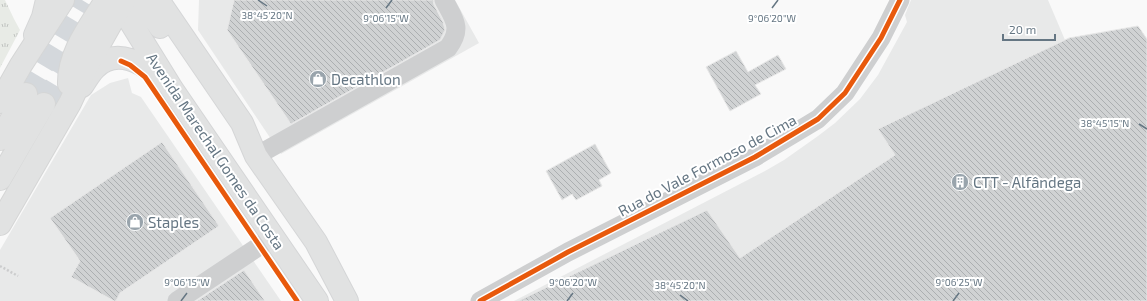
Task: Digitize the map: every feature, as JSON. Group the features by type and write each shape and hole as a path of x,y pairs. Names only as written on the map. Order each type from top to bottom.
{"main road":[{"path":"21,65 43,17 48,0"},
{"path":"0,102 21,65 63,0"},
{"name":"Avenida Marechal Gomes da Costa","path":"158,0 242,123 256,156"},
{"path":"175,0 179,29"},
{"path":"0,224 70,103 88,64 122,1"},
{"name":"Avenida Marechal Gomes da Costa","path":"122,1 229,130 256,156 316,242 347,301"},
{"name":"Avenida Marechal Gomes da Costa","path":"122,1 172,89 316,301"},
{"path":"70,103 95,68 106,60 120,58 134,60 151,70 172,89"},
{"path":"0,139 35,99 0,179"}],"street":[{"path":"256,156 448,48 454,40 456,22 444,0"},
{"name":"Rua do Vale Formoso de Cima","path":"480,301 568,252 755,157 818,119 844,93 881,38 900,0"},
{"path":"177,301 273,237"}],"path":[{"path":"0,266 18,276"}],"shaded area":[{"name":"Decathlon","path":"199,0 455,0 479,43 281,154 198,30"},
{"path":"911,0 1048,0 1065,40 1069,38 1138,26 1147,39 1147,301 514,301 765,171 784,160 818,136 835,123 860,99 878,75 907,22 905,15"},
{"path":"128,78 132,93 141,97 281,301 0,301 0,250 91,95 110,83"}],"green space":[{"path":"0,0 5,0 20,30 0,68"}],"building":[{"name":"Decathlon","path":"234,0 433,0 445,30 440,40 291,124 227,30"},
{"name":"CTT - Alfândega","path":"1138,26 1147,39 1147,301 518,301 707,210 740,258 895,155 878,129 1069,38"},
{"path":"736,51 748,72 778,55 786,69 755,85 761,94 730,111 706,67"},
{"name":"Staples","path":"162,142 219,226 120,293 116,301 114,301 71,277 80,261 50,218"},
{"path":"595,144 611,173 599,180 602,186 576,200 572,194 562,200 546,171"},
{"path":"244,270 265,301 197,301"}],"tunnel":[{"path":"26,94 82,0"},
{"path":"44,104 74,54"}],"cycle path":[{"path":"480,301 568,252 755,157 818,119 845,93 881,38 900,0"},
{"path":"121,61 130,65 145,77 297,301"}],"place":[{"name":"Decathlon","path":"318,79"},
{"name":"CTT - Alfândega","path":"960,182"},
{"name":"Staples","path":"135,222"}]}
